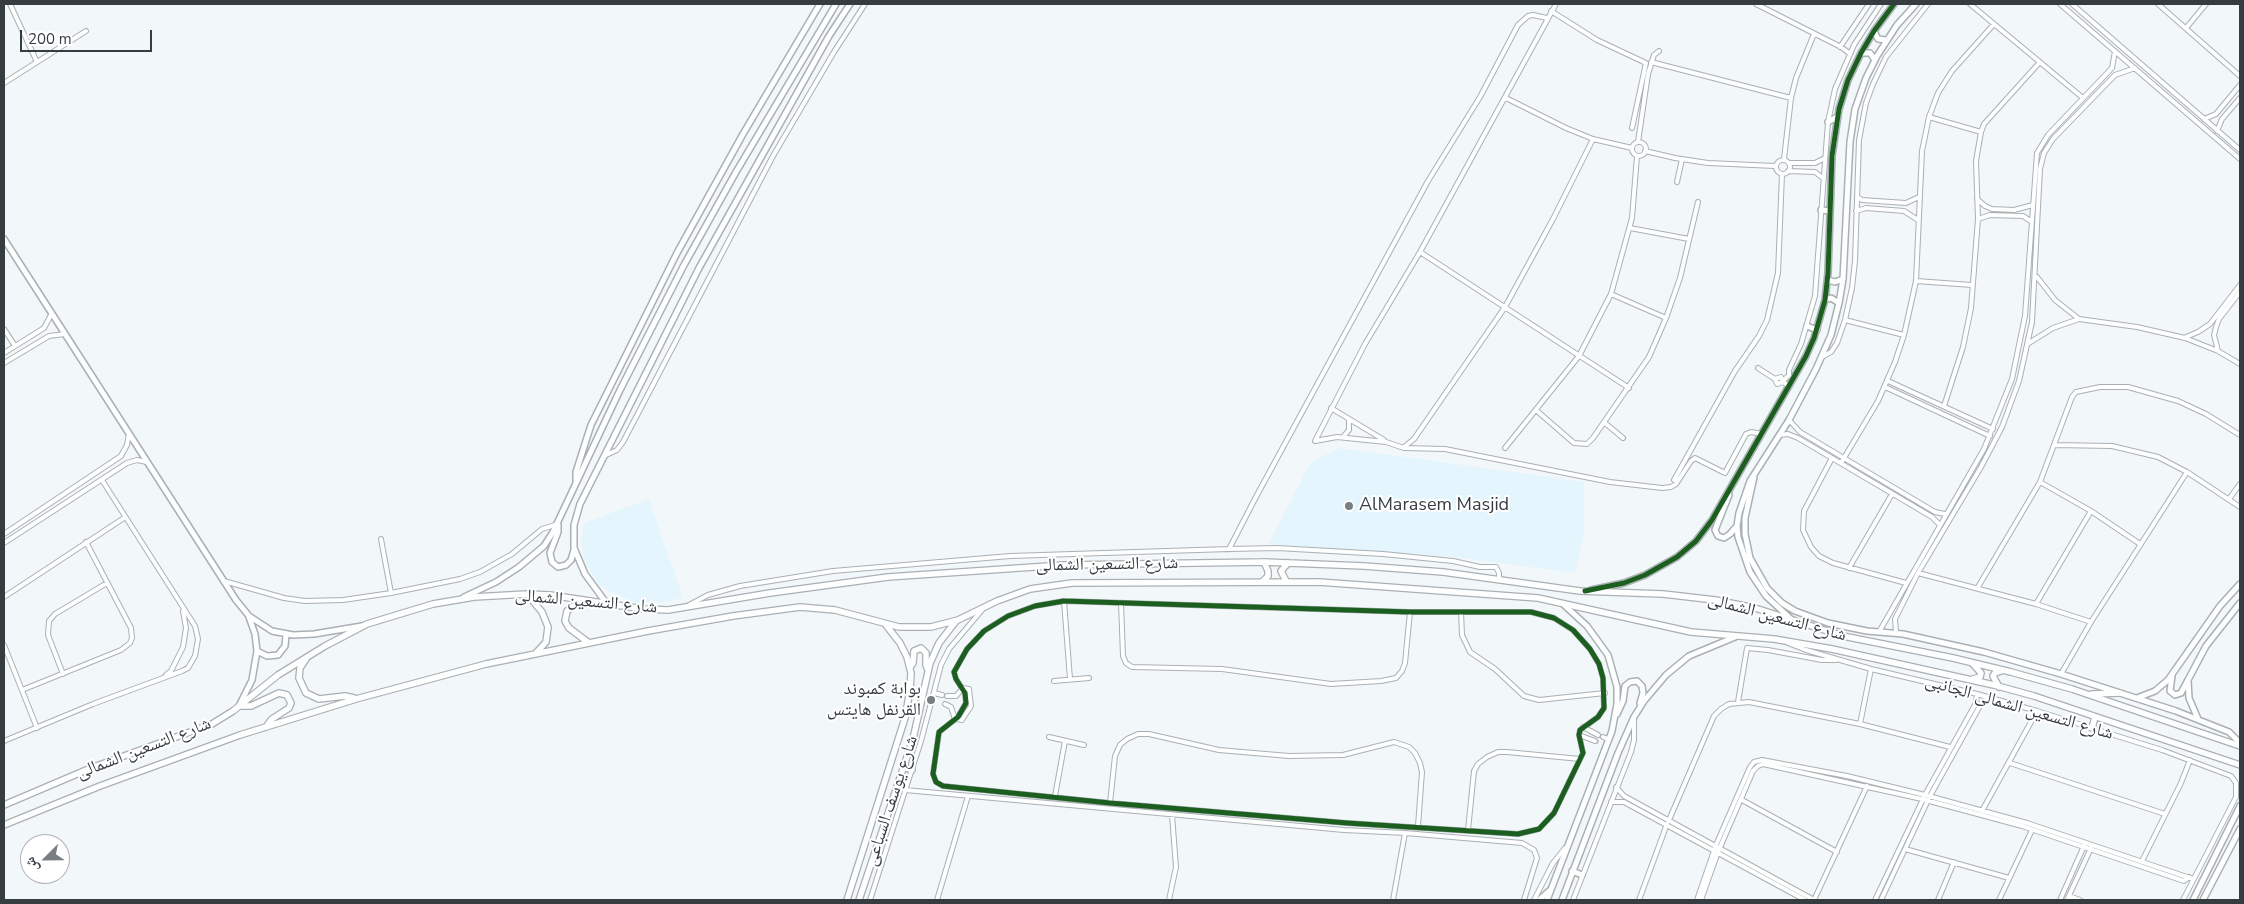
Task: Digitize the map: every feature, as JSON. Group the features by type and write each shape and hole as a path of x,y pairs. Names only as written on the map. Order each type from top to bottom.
{"main road":[{"name":"شارع التسعين الشمالى","path":"4,805 137,750 204,728 219,720 278,675 307,657 365,625 421,607 459,599 527,594 653,610 685,607 860,580 946,572 1063,565 1264,562 1413,569 1585,592 1663,594 1715,600 1755,608 1842,636 2003,670 2087,694 2240,745"},
{"path":"1263,581 1268,576 1264,562"},
{"path":"1286,581 1281,571 1288,563"},
{"name":"شارع التسعين الشمالى","path":"4,825 100,786 266,727 356,699 467,668 733,616 800,607 835,610 886,625 907,628 923,627 958,620 1021,591 1055,584 1319,582 1517,596 1563,603 1669,628 1783,641 1844,651 2000,686 2240,765"},
{"path":"527,594 542,612 548,627 546,642 536,654"},
{"path":"582,600 569,609 565,621 569,628 589,643"},
{"name":"شارع يوسف السباعى","path":"859,900 917,726 928,670 936,650 958,620"},
{"name":"شارع يوسف السباعى","path":"846,900 904,718 911,684 910,667 903,647 886,625"},
{"path":"910,667 913,663 914,651 921,648 926,653 928,670"},
{"path":"307,657 299,675 300,685 306,693 319,699 345,696 356,699"},
{"path":"1970,680 1981,674 1971,662"},
{"path":"2000,686 1993,676 1995,673 2003,670"},
{"path":"2087,694 2120,692"},
{"path":"239,706 251,706 279,693 287,695 290,700 289,708 272,719 266,727"},
{"path":"2092,728 2095,717"},
{"path":"903,767 912,770"}],"street":[{"path":"10,4 37,62"},
{"path":"576,484 576,475 591,425 677,253 743,134 820,4"},
{"path":"459,599 496,582 525,562 544,546 558,524 620,390 684,264 736,172 836,4"},
{"path":"558,524 558,534 550,554 552,562 558,567 568,564 574,548 574,525 578,509 699,268 738,195 829,36 850,4"},
{"path":"604,456 617,450 623,442 773,156 865,4"},
{"path":"1556,4 1420,252 1365,344 1315,441 1332,437 1343,437 1386,442 1404,448 1445,449 1610,482 1662,488 1671,487 1676,484 1695,458 1725,473 1746,434 1751,432 1762,434"},
{"path":"1756,4 1850,52"},
{"path":"1840,47 1868,4"},
{"path":"1780,380 1789,375 1789,370 1807,326 1817,284 1828,122 1835,89 1850,52 1881,4"},
{"path":"1585,592 1638,578 1677,557 1696,541 1707,528 1730,490 1806,356 1817,330 1828,280 1832,156 1837,117 1848,80 1861,53 1874,31 1894,4"},
{"path":"1794,622 1772,603 1754,581 1742,555 1737,526 1743,497 1789,420 1822,358 1832,329 1843,279 1851,131 1858,99 1886,40 1916,4"},
{"path":"1822,358 1835,346 1845,320 1854,275 1860,131 1869,93 1879,70 1892,48 1928,4"},
{"path":"1970,4 2083,98"},
{"path":"2060,4 2240,159"},
{"path":"2072,4 2240,150"},
{"path":"2158,4 2240,76"},
{"path":"2186,28 2206,4"},
{"path":"1552,11 1597,40 1646,63 1632,128"},
{"path":"1229,549 1256,495 1428,181 1480,97 1518,25 1528,16 1533,15 1547,18"},
{"path":"1841,464 1888,381 1904,335 1916,281 1922,151 1928,117 1938,93 1952,71 1994,24"},
{"path":"4,83 86,31"},
{"path":"1874,31 1878,39 1886,40"},
{"path":"1784,160 1791,98 1796,78 1814,34"},
{"path":"1632,148 1638,142 1643,100 1651,62 1654,55 1659,51"},
{"path":"1879,632 1990,436 2012,379 2025,316 2031,250 2035,162 2040,147 2083,98 2111,70 2115,62 2115,51"},
{"path":"1861,53 1870,54 1875,60"},
{"path":"1651,62 1791,98"},
{"path":"1944,406 1968,330 1978,219 1976,161 1981,132 1984,124 2040,62"},
{"path":"1896,632 1895,620 1918,573 1981,467 2002,427 2019,381 2029,343 2038,250 2040,169 2046,149 2115,75 2135,68"},
{"path":"2111,70 2115,75"},
{"path":"2204,119 2216,114 2240,85"},
{"path":"1506,98 1592,139 1632,148"},
{"path":"2218,131 2222,119 2240,98"},
{"path":"1828,122 1837,117"},
{"path":"1928,117 1981,132"},
{"path":"1404,448 1414,439 1505,307 1558,211 1592,139"},
{"path":"1638,142 1644,145 1646,151"},
{"path":"2040,147 2046,149"},
{"path":"1632,148 1632,152 1637,156"},
{"path":"1637,156 1641,156 1646,151"},
{"path":"1646,151 1682,159 1736,165 1775,166"},
{"path":"1505,448 1537,411 1579,356 1611,294 1630,228 1636,186 1637,156"},
{"path":"1775,166 1779,160 1789,163 1815,163 1825,158"},
{"path":"1677,182 1682,159"},
{"path":"1788,171 1789,163"},
{"path":"1815,163 1815,172"},
{"path":"1775,166 1776,170 1782,174"},
{"path":"1782,174 1788,171 1815,172 1824,179"},
{"path":"1674,480 1734,371 1756,340 1767,320 1778,274 1782,174"},
{"path":"1857,197 1862,200 1906,203 1919,197"},
{"path":"1977,199 1984,206 1992,209 2014,210 2033,205"},
{"path":"1537,411 1578,445 1590,442 1629,388 1649,356 1677,291 1698,202"},
{"path":"1856,211 1866,208 1904,211 1918,220"},
{"path":"1821,210 1830,211"},
{"path":"1978,219 1990,215 2023,216 2032,222"},
{"path":"1630,228 1689,239"},
{"path":"4,239 224,581 249,616 255,634 257,651 252,680 239,706"},
{"path":"2031,250 2038,250"},
{"path":"1420,252 1629,388"},
{"path":"2036,276 2055,300 2079,319"},
{"path":"1828,280 1836,282 1843,279"},
{"path":"1916,281 1972,285"},
{"path":"2218,351 2214,335 2218,318 2240,285"},
{"path":"2185,338 2218,318 2240,292"},
{"path":"1611,294 1666,318"},
{"path":"1825,300 1834,299 1839,303"},
{"path":"4,353 44,328 52,313"},
{"path":"2029,343 2053,328 2079,319 2137,327 2185,338 2218,351 2240,364"},
{"path":"1845,320 1904,335"},
{"path":"1807,326 1817,330"},
{"path":"4,328 15,346"},
{"path":"4,363 49,336 65,334"},
{"path":"1758,368 1789,386"},
{"path":"2012,379 2019,381"},
{"path":"1888,381 1993,429"},
{"path":"1978,587 2040,482 2072,397 2076,392 2083,389 2114,386 2128,387 2178,401 2206,414 2240,436"},
{"path":"1885,387 1990,436"},
{"path":"1331,408 1386,442"},
{"path":"1343,437 1349,430 1349,419"},
{"path":"1789,420 1800,432 1935,512 1945,514"},
{"path":"1605,422 1623,438"},
{"path":"4,534 121,456 127,445 129,433"},
{"path":"1779,435 1792,436 1832,458 1934,519 1939,524"},
{"path":"2055,445 2097,445 2130,448 2166,460 2240,507"},
{"path":"121,456 126,458 126,464"},
{"path":"1832,458 1807,503 1803,530 1811,547 1819,556 1849,568 1906,583"},
{"path":"4,543 126,464 137,460 147,462"},
{"path":"2062,674 2091,622 2187,472"},
{"path":"1756,473 1746,510 1745,534 1753,566 1767,588 1788,607 1809,618 1846,628 1896,632 1984,652 2062,674 2120,692 2229,732 2240,745"},
{"path":"4,741 188,668 196,651 197,632 102,480"},
{"path":"2040,482 2092,511 2140,544"},
{"path":"2229,499 2240,484"},
{"path":"1730,490 1715,530 1718,536 1724,538 1737,526"},
{"path":"1849,568 1892,494"},
{"path":"37,511 42,518"},
{"path":"2036,604 2092,511"},
{"path":"4,597 124,518"},
{"path":"224,581 284,598 305,601 343,600 390,593 460,579 480,572 512,554 542,529 558,524"},
{"path":"381,539 390,593"},
{"path":"22,690 122,650 130,643 132,638 131,628 86,542"},
{"path":"574,548 585,574 607,604"},
{"path":"685,607 708,595 740,586 833,571 1010,556 1277,548 1453,560 1480,567 1496,567 1499,580"},
{"path":"1918,573 1978,587 2091,622"},
{"path":"62,674 48,635 49,621 55,614 107,583"},
{"path":"2137,698 2155,691 2172,675 2220,606 2240,584"},
{"path":"1064,601 1070,679"},
{"path":"1064,601 1410,612 1531,612 1554,618 1573,630 1590,648 1603,678 1604,708 1601,714 1580,730 1579,735 1584,750 1554,813 1539,829 1518,834 1418,826 1347,823 1110,803 944,786 936,782 933,774 937,735 941,728 954,720 964,708 966,698 963,688 955,676 956,667 967,649 984,631 1008,616 1022,610 1064,601"},
{"path":"1121,603 1123,656 1126,663 1132,667 1222,668 1331,684 1381,681 1396,678 1402,671 1405,663 1410,612"},
{"path":"1563,603 1587,626 1608,655 1617,687 1615,717"},
{"path":"2172,675 2170,689 2175,695 2181,693 2206,646 2240,603"},
{"path":"870,900 933,700 938,670 946,654 985,606"},
{"path":"164,677 171,671 183,647 186,628 183,609"},
{"path":"1461,612 1462,635 1470,652 1495,669 1524,696 1539,700 1605,693"},
{"path":"249,616 272,631 286,635 314,634 365,625"},
{"path":"257,651 266,656 278,655 285,646 286,635"},
{"path":"1562,900 1612,767 1639,709 1666,675 1689,656 1735,637"},
{"name":"شارع التسعين الشمالى الجانبى","path":"1783,641 1806,650 1871,669 1977,694 2037,711 2190,760 2231,776 2236,783 2236,797 2191,878"},
{"path":"4,645 37,728"},
{"path":"1738,702 1747,648 1822,660 1839,660"},
{"path":"1860,724 1871,669"},
{"path":"1054,681 1089,678"},
{"path":"2188,680 2188,698 2198,720"},
{"path":"1546,900 1605,741 1621,706 1624,686 1632,681 1639,682 1643,688 1639,709"},
{"path":"934,693 956,696 963,688"},
{"path":"1875,900 1922,799 1976,703 1977,694"},
{"path":"1881,900 1930,796 1981,704 1988,697"},
{"path":"933,700 951,707 954,720"},
{"path":"1639,900 1668,822 1714,716 1721,709 1738,702 1860,724 1950,747"},
{"path":"1982,810 2010,763 2037,711"},
{"path":"1573,900 1634,740 1634,717"},
{"path":"1583,727 1598,735"},
{"path":"1110,803 1115,756 1120,745 1128,738 1138,734 1149,734 1219,750 1289,756 1343,755 1394,742 1409,747 1416,753 1420,762 1422,772 1418,826"},
{"path":"1579,735 1595,741"},
{"path":"1049,737 1084,745"},
{"path":"1055,796 1065,741"},
{"path":"1468,830 1474,772 1478,764 1487,757 1498,752 1508,752 1580,759"},
{"path":"1697,900 1750,767 1759,760 1847,776 1925,794 1982,810 2191,878"},
{"path":"2142,861 2181,783 2190,760"},
{"path":"2010,763 2165,814"},
{"path":"1701,900 1717,849 1742,800 1754,769 1763,764 1922,799 2059,836 2182,880 2191,878"},
{"path":"1616,787 1624,796 1668,822 1814,900 1867,786"},
{"path":"906,790 1344,830 1522,843 1531,846 1536,854 1537,863 1524,900"},
{"path":"936,900 968,796"},
{"path":"1742,800 1837,852"},
{"path":"1610,802 1624,802 1668,822"},
{"path":"2193,900 2240,806"},
{"path":"1170,900 1176,867 1172,815"},
{"path":"2203,900 2240,829"},
{"path":"1999,900 2032,830"},
{"path":"1393,900 1404,833"},
{"path":"1534,900 1553,863 1568,844"},
{"path":"2060,900 2084,846"},
{"path":"2080,900 2068,898 2091,848"},
{"path":"1717,849 1805,900"},
{"path":"1905,849 2009,878"},
{"path":"1938,900 1954,862"},
{"path":"1572,871 1582,875"},
{"path":"2183,900 2191,878"},
{"path":"1539,900 1551,889"}],"shaded area":[{"path":"1340,448 1584,482 1584,533 1575,573 1453,557 1268,544 1311,462"},
{"path":"649,499 683,598 657,603 634,602 623,598 605,589 597,581 585,562 581,542 584,523"}],"tunnel":[{"path":"1595,741 1600,743"}],"cycle path":[{"path":"1585,591 1624,583 1645,575 1677,557 1696,541 1712,520 1806,356 1814,338 1825,300 1828,273 1832,156 1839,109 1848,80 1861,53 1874,31 1894,4"},
{"path":"1064,601 1410,612 1531,612 1554,618 1573,630 1590,649 1599,664 1603,678 1604,708 1598,717 1580,730 1579,735 1583,753 1554,813 1539,829 1518,834 1347,823 1110,803 943,786 936,782 933,774 939,732 958,717 966,703 965,693 954,672 967,649 984,631 1008,616 1035,606 1064,601"}],"place":[{"name":"AlMarasem Masjid","path":"1349,506"},
{"name":"بوابة كمبوند القرنفل هايتس","path":"931,700"}]}
